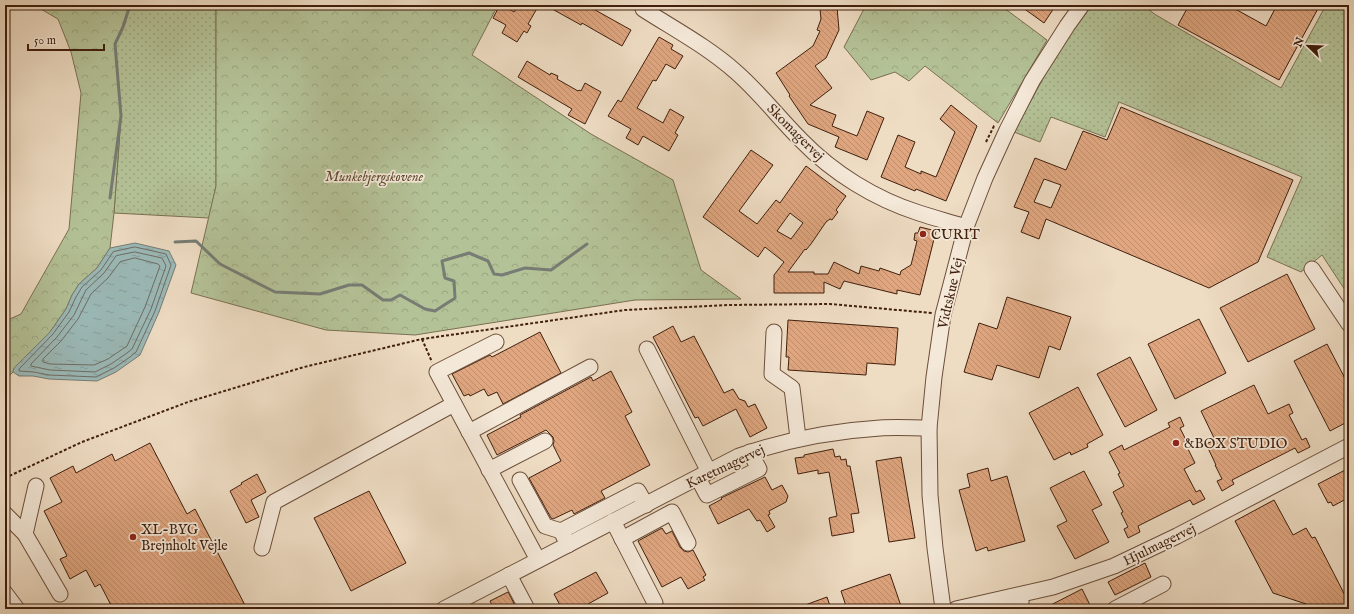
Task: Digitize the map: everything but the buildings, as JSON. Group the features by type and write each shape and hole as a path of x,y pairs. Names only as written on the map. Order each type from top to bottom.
{"street":[{"name":"Vidtskue Vej","path":"943,609 930,495 929,428 934,377 943,315 966,226 985,178 1032,82 1082,5"},
{"name":"Skomagervej","path":"643,10 709,51 735,71 818,156 853,182 912,210 966,226"},
{"path":"1312,269 1349,324"},
{"path":"774,332 772,374 792,388 798,438"},
{"path":"496,342 437,372 538,560"},
{"path":"647,349 704,475 707,495 759,469 750,452"},
{"path":"469,432 590,367"},
{"path":"262,548 274,502 454,404"},
{"name":"Karetmagervej","path":"444,609 739,456 798,438 836,432 881,428 929,428"},
{"path":"489,470 546,441"},
{"name":"Hjulmagervej","path":"956,609 1021,602 1053,587 1114,566 1177,536 1349,446"},
{"path":"520,480 545,526 561,531 638,491 646,505"},
{"path":"25,534 36,486"},
{"path":"622,539 672,512 688,543"},
{"path":"5,514 25,534 60,594"},
{"path":"613,521 655,603"},
{"path":"561,531 568,545"},
{"path":"509,575 527,609"},
{"path":"1116,609 1163,584"},
{"path":"5,593 17,609"}],"path":[{"path":"422,339 437,372"}],"green space":[{"path":"34,5 130,5 123,27 115,44 121,116 110,248 97,268 79,284 66,309 50,332 14,368 13,372 5,380 5,321 21,314 69,229 81,93 71,52 58,19"},
{"path":"130,5 216,5 216,186 209,218 114,213 121,116 115,44 123,27"},
{"name":"Munkebjergskovene","path":"216,5 498,5 472,55 591,134 673,180 701,270 741,299 635,300 415,335 326,330 191,293 216,186"},
{"path":"861,5 1000,5 1047,40 998,123 925,66 909,81 895,72 871,80 844,47 864,9"},
{"path":"1089,5 1142,5 1156,15 1281,88 1326,5 1349,5 1349,296 1322,255 1301,272 1267,257 1302,177 1119,102 1105,137 1051,117 1040,142 1014,132 1058,51"}],"water":[{"path":"135,243 169,251 176,265 159,312 140,355 116,372 97,381 19,376 13,372 14,368 50,332 66,309 79,284 97,268 110,248"}],"waterway":[{"path":"110,198 121,116 115,44 123,27 130,5"},
{"path":"175,242 196,241 220,264 275,292 320,294 349,285 362,285 383,300 391,300 400,295 425,309 435,311 455,298 454,281 445,278 442,261 469,253 488,261 494,274 502,275 525,268 551,270 587,244"}],"place":[{"name":"CURIT","path":"923,234"},
{"name":"&BOX STUDIO","path":"1176,443"},
{"name":"XL-BYG Brejnholt Vejle","path":"133,537"}]}
